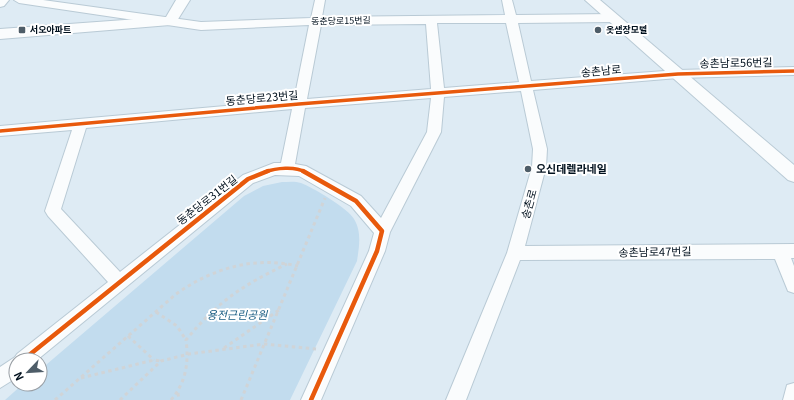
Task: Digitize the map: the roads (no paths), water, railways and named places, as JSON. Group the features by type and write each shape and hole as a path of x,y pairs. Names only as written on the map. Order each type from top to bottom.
{"street":[{"path":"0,4 4,0"},
{"name":"동춘당로15번길","path":"18,0 201,26 315,21 614,18"},
{"path":"170,22 183,0"},
{"path":"287,169 320,0"},
{"name":"송촌로","path":"456,400 515,253 539,166 540,149 507,0"},
{"path":"592,0 794,175"},
{"path":"311,400 377,251 382,231 434,132 438,93 431,20"},
{"name":"동춘당로15번길","path":"0,34 170,22"},
{"name":"송촌남로56번길","path":"678,74 794,71"},
{"name":"송촌남로","path":"525,86 678,74"},
{"name":"동춘당로23번길","path":"0,131 299,104 525,86"},
{"path":"81,124 52,211 120,283"},
{"name":"동춘당로31번길","path":"33,352 248,179 274,169 301,170 356,201 382,231"},
{"path":"787,250 794,285"},
{"name":"송촌남로47번길","path":"515,253 787,250"},
{"path":"0,379 8,372"},
{"path":"793,400 794,392"}],"place":[{"name":"서오아파트","path":"22,30"},
{"name":"옷샘장모텔","path":"598,30"},
{"name":"오신데렐라네일","path":"528,169"}],"park label":[{"name":"용전근린공원","path":"237,315"}]}
